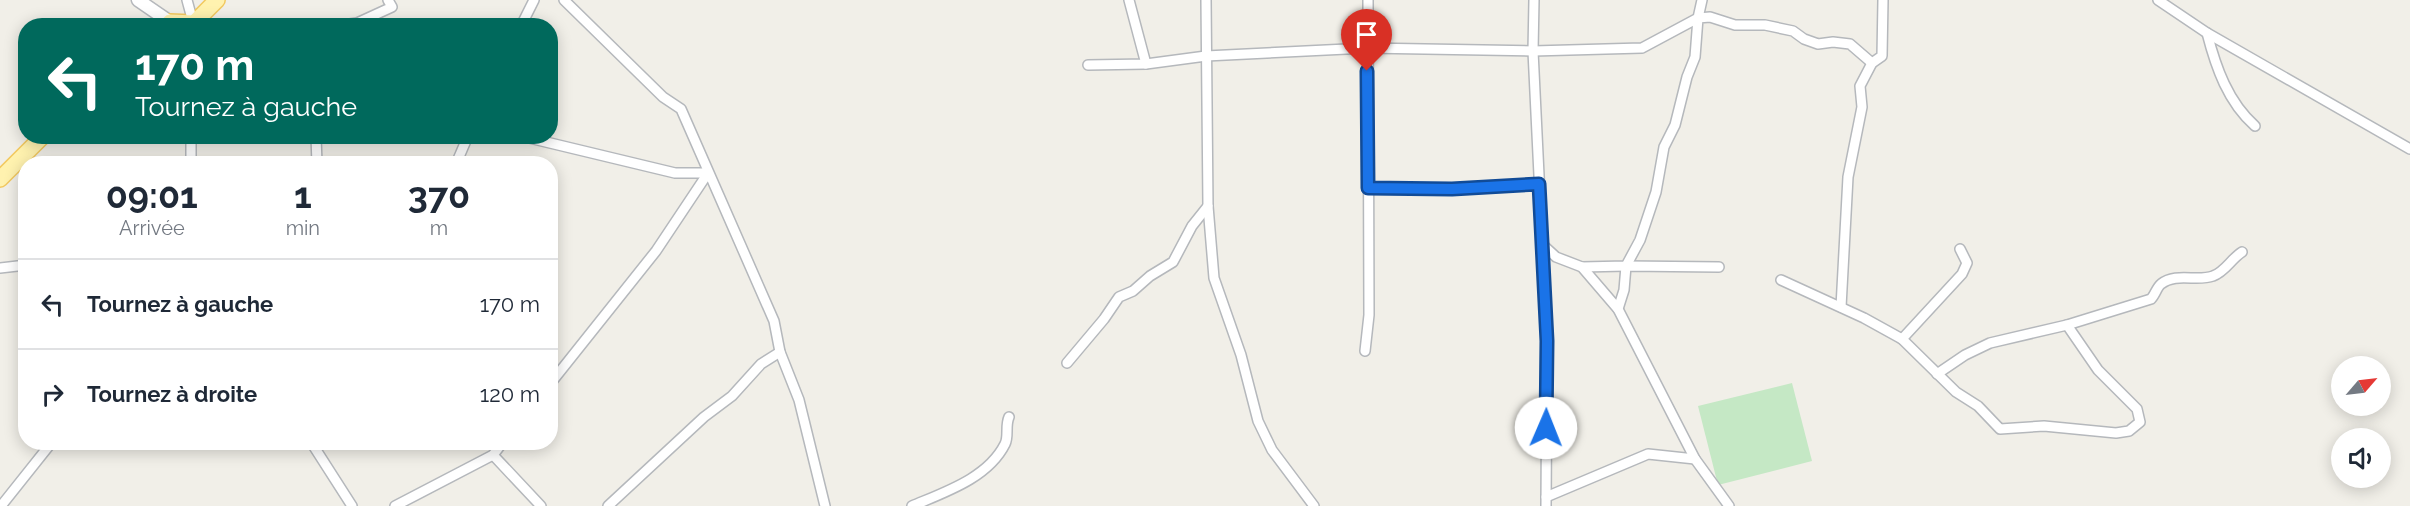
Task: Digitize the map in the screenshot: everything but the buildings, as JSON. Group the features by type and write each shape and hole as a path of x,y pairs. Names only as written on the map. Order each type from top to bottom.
{"main road":[{"path":"200,18 217,0"},
{"path":"23,156 35,144"},
{"path":"0,178 18,160"}],"street":[{"path":"138,0 160,18"},
{"path":"187,0 192,18"},
{"path":"368,18 392,7 388,0"},
{"path":"525,18 534,0"},
{"path":"564,0 663,97 681,109 774,321 780,352 799,400 825,506"},
{"path":"1130,0 1146,64"},
{"path":"1206,0 1208,206 1214,278 1241,355 1258,421 1272,450 1314,506"},
{"path":"1365,351 1369,315 1368,0"},
{"path":"1534,0 1533,51 1547,341 1546,502 1648,454 1695,459"},
{"path":"1618,309 1624,290 1626,266 1640,240 1656,192 1664,147 1675,125 1687,77 1695,57 1702,0"},
{"path":"1841,306 1848,177 1862,107 1860,86 1872,63 1882,56 1884,33 1882,0"},
{"path":"2158,0 2207,33 2410,149"},
{"path":"1088,65 1146,64 1206,56 1367,48 1533,51 1642,48 1698,18 1710,17 1735,25 1765,25 1793,31 1804,39 1818,44 1833,42 1850,44 1872,63"},
{"path":"2207,33 2217,70 2243,115 2255,126"},
{"path":"555,144 675,172 708,173"},
{"path":"558,374 656,251 708,173"},
{"path":"1368,188 1452,189 1539,184"},
{"path":"1067,363 1104,320 1119,297 1133,291 1173,262 1192,226 1208,206"},
{"path":"1544,246 1556,257 1582,267 1719,267"},
{"path":"1902,339 1962,274 1967,263 1960,249"},
{"path":"1937,374 1965,355 1990,343 2067,325 2151,299 2160,284 2178,278 2216,275 2225,269 2230,259 2242,252"},
{"path":"0,268 18,266"},
{"path":"1582,267 1618,309 1695,459 1729,506"},
{"path":"1780,280 1815,298 1841,306 1902,339 1956,392 1978,406 2000,429 2044,426 2116,433 2129,430 2140,422 2137,409 2098,370 2067,325"},
{"path":"608,506 704,417 732,396 761,364 780,352"},
{"path":"912,506 971,479 998,456 1007,441 1006,424 1009,417"},
{"path":"1,506 46,450"},
{"path":"316,450 352,506"},
{"path":"395,506 493,454 496,450"},
{"path":"493,454 541,506"}],"green space":[{"path":"1792,383 1812,461 1718,485 1698,406"}],"route":[{"path":"1367,71 1368,188 1452,189 1539,184 1544,246 1547,341 1546,428"}]}
